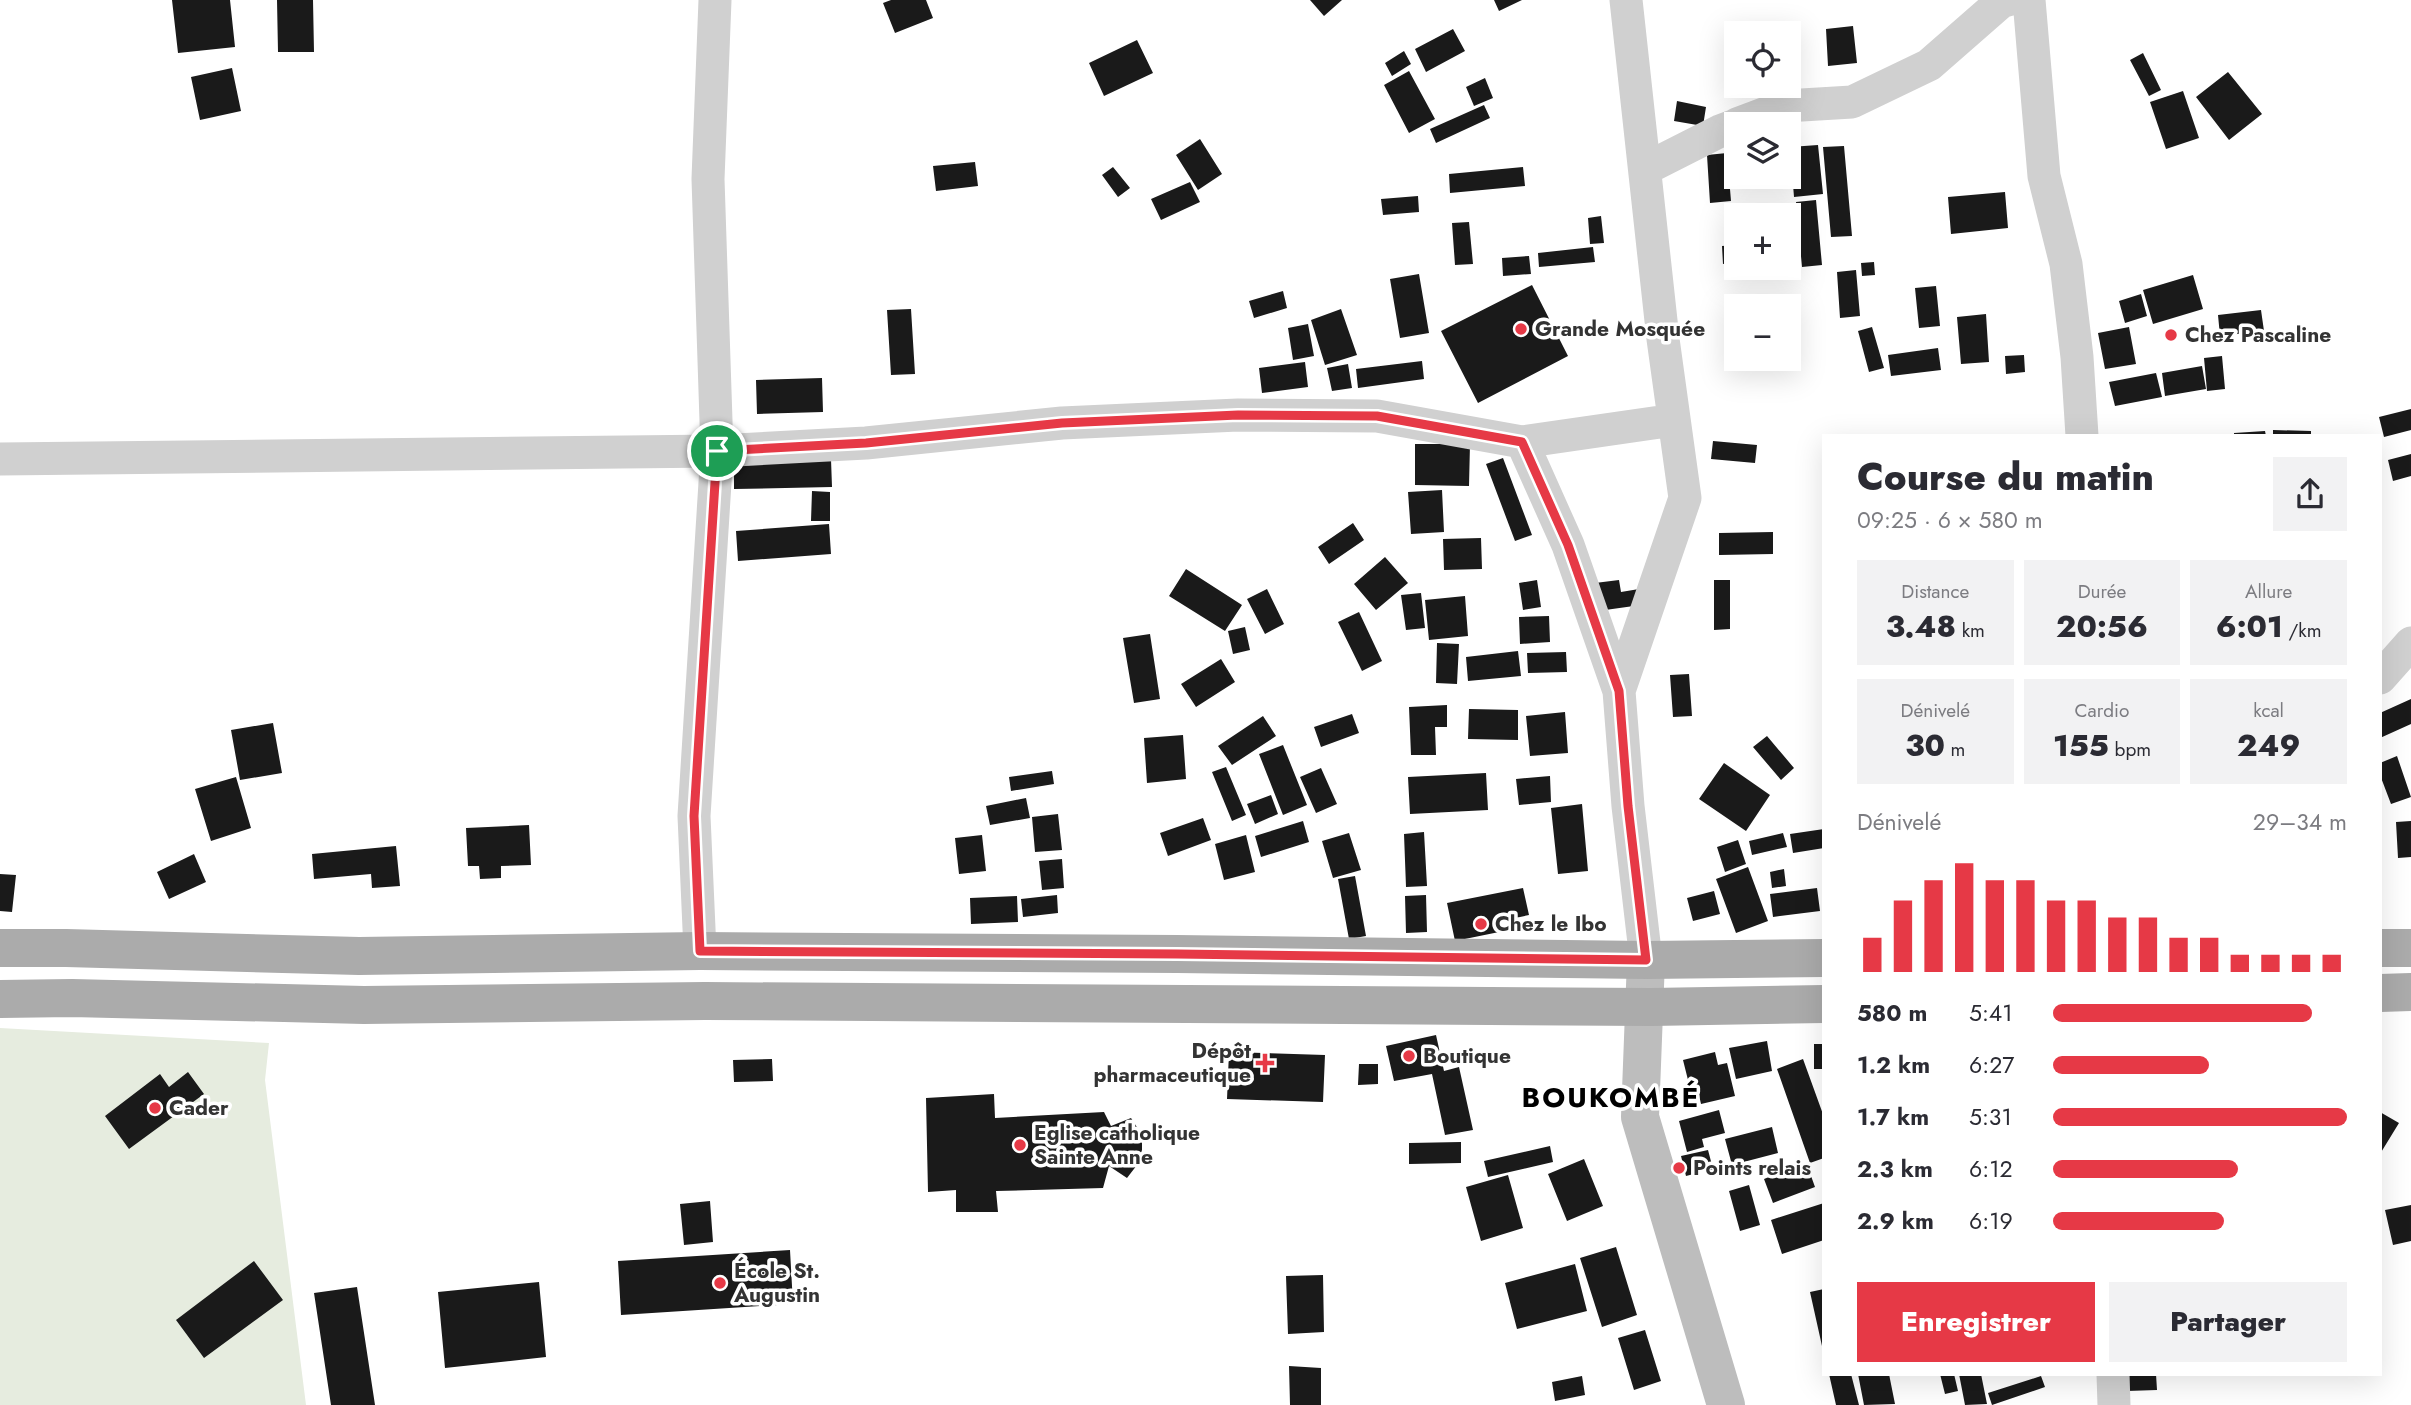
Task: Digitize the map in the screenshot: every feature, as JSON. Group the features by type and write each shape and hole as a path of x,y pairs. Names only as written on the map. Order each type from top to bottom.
{"main road":[{"path":"0,948 359,956 700,951 1646,960 1822,958"},
{"path":"2382,948 2411,948"},
{"path":"1646,960 1640,1117 1726,1405"},
{"path":"2382,993 2411,992"},
{"path":"0,999 72,998 364,1005 719,1001 1644,1007 1822,1004"}],"street":[{"path":"700,951 694,816 717,451 708,179 715,0"},
{"path":"1619,691 1685,498 1626,0"},
{"path":"1769,112 1785,106 1852,102 1929,65 2001,2 2008,0"},
{"path":"2028,0 2044,176 2066,264 2077,357 2082,434"},
{"path":"1645,169 1724,129"},
{"path":"0,459 717,451 866,443 1062,423 1238,415 1377,416 1522,442 1674,420"},
{"path":"1522,442 1568,545 1619,691 1628,806 1646,960"},
{"path":"2382,676 2411,643"},
{"path":"2113,1376 2113,1405"}],"shaded area":[{"path":"0,1028 269,1043 265,1080 306,1405 0,1405"}],"building":[{"path":"172,0 230,0 235,47 178,53"},
{"path":"277,0 313,0 314,52 278,52"},
{"path":"891,0 926,0 933,18 895,33 883,3"},
{"path":"1310,0 1342,0 1324,16"},
{"path":"1494,0 1522,0 1499,11"},
{"path":"1853,26 1857,63 1828,66 1826,29"},
{"path":"1453,29 1465,51 1426,72 1415,49"},
{"path":"1137,40 1153,73 1104,96 1089,63"},
{"path":"1404,51 1411,64 1392,76 1385,63"},
{"path":"2143,53 2161,90 2149,96 2130,60"},
{"path":"232,68 241,111 200,120 191,77"},
{"path":"1409,71 1435,119 1409,133 1384,85"},
{"path":"2228,72 2262,114 2229,140 2196,97"},
{"path":"1485,78 1493,98 1474,106 1466,87"},
{"path":"2183,91 2199,138 2166,149 2150,102"},
{"path":"1677,101 1706,107 1703,126 1674,121"},
{"path":"1484,105 1490,118 1436,143 1430,129"},
{"path":"1200,139 1222,174 1198,190 1176,155"},
{"path":"1818,145 1823,194 1794,197 1793,189 1801,189 1801,146"},
{"path":"1844,146 1852,236 1831,237 1823,147"},
{"path":"1724,153 1724,189 1730,189 1731,201 1710,203 1707,155"},
{"path":"975,162 978,186 936,191 933,166"},
{"path":"1113,167 1130,188 1118,197 1102,175"},
{"path":"1523,167 1525,186 1450,193 1449,174"},
{"path":"1190,182 1200,202 1161,220 1151,199"},
{"path":"2005,192 2008,228 1951,234 1948,197"},
{"path":"1418,196 1419,212 1383,215 1381,199"},
{"path":"1816,200 1822,265 1802,267 1801,203 1796,202"},
{"path":"1601,216 1604,243 1590,244 1588,218"},
{"path":"1469,222 1473,264 1455,265 1452,223"},
{"path":"1593,247 1595,262 1539,267 1538,253"},
{"path":"1529,256 1531,274 1503,276 1502,258"},
{"path":"1874,262 1875,275 1862,276 1861,263"},
{"path":"1856,270 1860,316 1840,318 1837,272"},
{"path":"1419,274 1429,333 1400,338 1390,279"},
{"path":"2193,275 2203,309 2153,324 2143,290"},
{"path":"1532,285 1568,356 1478,403 1441,331"},
{"path":"1936,286 1940,326 1919,328 1915,288"},
{"path":"1283,291 1287,308 1254,318 1249,301"},
{"path":"2141,294 2147,316 2125,323 2119,301"},
{"path":"911,309 915,374 891,375 887,310"},
{"path":"1341,309 1357,355 1325,365 1311,320"},
{"path":"2261,310 2264,331 2220,336 2218,315"},
{"path":"1986,314 1989,362 1961,364 1957,317"},
{"path":"1308,324 1314,356 1293,360 1288,328"},
{"path":"1872,327 1884,368 1869,372 1858,331"},
{"path":"2129,327 2136,364 2105,369 2098,333"},
{"path":"1938,348 1941,370 1891,376 1888,355"},
{"path":"2024,355 2025,372 2006,374 2005,356"},
{"path":"2222,356 2225,389 2207,391 2204,358"},
{"path":"1422,361 1424,379 1358,388 1356,369"},
{"path":"1305,362 1308,387 1262,393 1259,368"},
{"path":"1348,364 1352,388 1332,391 1327,368"},
{"path":"2202,366 2206,389 2165,396 2162,373"},
{"path":"2156,373 2162,397 2115,406 2109,382"},
{"path":"822,378 823,412 757,414 756,380"},
{"path":"2411,409 2411,430 2384,437 2379,417"},
{"path":"2273,430 2311,431 2311,434 2273,434"},
{"path":"2265,431 2266,434 2234,434"},
{"path":"1713,441 1757,445 1755,463 1711,459"},
{"path":"1415,444 1470,444 1469,486 1415,485"},
{"path":"2411,454 2411,476 2393,481 2388,460"},
{"path":"1503,458 1532,535 1515,541 1486,464"},
{"path":"831,459 832,487 734,489 734,461"},
{"path":"1442,490 1444,532 1411,534 1408,492"},
{"path":"812,491 830,492 830,521 811,521"},
{"path":"1353,523 1364,540 1329,564 1318,547"},
{"path":"829,524 831,554 738,561 736,531"},
{"path":"1773,532 1773,554 1719,555 1719,533"},
{"path":"1481,538 1482,569 1444,570 1443,539"},
{"path":"1385,557 1408,583 1376,610 1354,584"},
{"path":"1186,569 1242,605 1225,631 1169,596"},
{"path":"1537,580 1541,607 1523,610 1519,583"},
{"path":"1619,580 1621,592 1639,589 1641,605 1598,611 1595,583"},
{"path":"1714,580 1730,580 1730,629 1714,630"},
{"path":"1267,589 1284,624 1265,634 1247,599"},
{"path":"1421,593 1425,628 1406,630 1401,595"},
{"path":"1465,596 1468,636 1429,640 1425,600"},
{"path":"1359,612 1382,661 1362,671 1338,622"},
{"path":"1549,616 1550,642 1520,644 1519,617"},
{"path":"1245,627 1250,650 1233,654 1228,631"},
{"path":"1150,634 1160,699 1134,703 1123,638"},
{"path":"1437,643 1459,644 1457,684 1436,683"},
{"path":"1518,651 1521,676 1468,681 1466,657"},
{"path":"1566,652 1567,672 1528,673 1527,653"},
{"path":"1221,659 1235,682 1196,707 1181,684"},
{"path":"1689,674 1692,716 1673,717 1670,675"},
{"path":"2411,699 2411,724 2382,737 2382,712"},
{"path":"1447,705 1447,727 1435,727 1436,755 1411,755 1409,707"},
{"path":"1469,709 1518,710 1518,740 1468,739"},
{"path":"1565,712 1568,753 1530,756 1526,716"},
{"path":"1352,714 1359,733 1321,747 1314,727"},
{"path":"1263,716 1276,736 1232,765 1218,746"},
{"path":"273,723 282,773 240,780 231,730"},
{"path":"1183,735 1186,779 1147,783 1144,738"},
{"path":"1767,736 1794,768 1781,780 1753,747"},
{"path":"1283,745 1307,805 1283,815 1259,754"},
{"path":"2397,756 2411,797 2391,804 2382,780 2382,762"},
{"path":"1724,763 1770,795 1746,831 1699,799"},
{"path":"1226,767 1246,815 1232,821 1212,772"},
{"path":"1321,768 1337,804 1316,813 1300,777"},
{"path":"1052,771 1054,784 1011,791 1009,777"},
{"path":"1486,773 1488,810 1410,814 1408,777"},
{"path":"1550,776 1551,802 1519,805 1516,779"},
{"path":"236,777 251,828 211,841 195,789"},
{"path":"1271,795 1278,814 1255,824 1247,804"},
{"path":"1026,798 1030,818 990,825 986,806"},
{"path":"1582,804 1588,871 1558,874 1551,808"},
{"path":"1058,814 1062,850 1035,852 1032,817"},
{"path":"1203,818 1211,840 1168,856 1160,833"},
{"path":"1303,821 1309,842 1261,857 1255,836"},
{"path":"2411,821 2411,857 2398,858 2396,822"},
{"path":"529,825 531,865 501,866 501,878 480,879 479,866 468,866 466,828"},
{"path":"1822,829 1822,848 1793,853 1790,834"},
{"path":"1424,832 1427,886 1406,887 1404,834"},
{"path":"1349,833 1361,870 1333,878 1322,841"},
{"path":"1783,833 1787,847 1752,855 1749,841"},
{"path":"982,835 986,871 959,874 955,838"},
{"path":"1246,835 1255,872 1224,880 1215,844"},
{"path":"1738,840 1746,864 1725,872 1717,847"},
{"path":"396,846 400,886 372,888 371,874 314,879 312,854"},
{"path":"194,854 206,882 169,899 157,872"},
{"path":"1062,859 1064,888 1042,890 1039,861"},
{"path":"1748,867 1768,921 1736,933 1716,879"},
{"path":"1784,869 1786,886 1772,888 1770,872"},
{"path":"0,874 16,875 12,912 0,911"},
{"path":"1355,876 1366,936 1349,939 1338,879"},
{"path":"1523,888 1529,915 1501,921 1504,931 1455,941 1447,903"},
{"path":"1817,888 1820,911 1773,917 1770,894"},
{"path":"1714,891 1720,914 1693,921 1687,898"},
{"path":"1057,895 1058,913 1023,917 1021,899"},
{"path":"1426,895 1427,932 1406,933 1405,896"},
{"path":"1017,896 1018,922 971,924 970,898"},
{"path":"1436,1035 1444,1071 1459,1067 1473,1130 1445,1135 1432,1074 1394,1081 1386,1046"},
{"path":"1767,1041 1772,1071 1736,1079 1729,1048"},
{"path":"1814,1044 1822,1044 1822,1069 1814,1069"},
{"path":"1229,1052 1325,1055 1323,1102 1227,1099"},
{"path":"1715,1052 1718,1065 1727,1063 1735,1096 1701,1104 1699,1095 1692,1096 1683,1060"},
{"path":"772,1059 773,1081 734,1082 733,1060"},
{"path":"1803,1059 1822,1111 1822,1159 1810,1163 1777,1069"},
{"path":"1359,1064 1378,1064 1378,1084 1358,1085"},
{"path":"188,1072 204,1094 129,1149 105,1116 160,1074 169,1087"},
{"path":"994,1094 995,1118 1104,1112 1111,1126 1131,1118 1142,1135 1142,1150 1137,1165 1127,1178 1109,1166 1103,1188 996,1191 998,1212 956,1212 956,1190 928,1192 926,1098"},
{"path":"1719,1110 1725,1133 1702,1139 1704,1147 1687,1152 1679,1121"},
{"path":"2382,1113 2399,1123 2382,1151"},
{"path":"1772,1127 1778,1153 1732,1165 1725,1139"},
{"path":"1461,1142 1461,1163 1409,1164 1409,1143"},
{"path":"1550,1146 1553,1162 1488,1177 1484,1161"},
{"path":"1708,1150 1713,1169 1686,1176 1681,1156"},
{"path":"1584,1159 1603,1206 1567,1221 1548,1174"},
{"path":"1806,1162 1815,1187 1773,1203 1764,1179"},
{"path":"1508,1175 1523,1228 1481,1241 1466,1187"},
{"path":"1749,1185 1760,1225 1740,1231 1729,1191"},
{"path":"710,1201 713,1242 684,1245 680,1204"},
{"path":"1822,1204 1822,1241 1782,1254 1771,1220"},
{"path":"2411,1205 2411,1241 2393,1245 2385,1210"},
{"path":"1616,1247 1637,1315 1602,1327 1580,1258"},
{"path":"790,1250 793,1304 621,1315 618,1261"},
{"path":"254,1261 283,1300 204,1358 176,1320"},
{"path":"1575,1264 1587,1311 1517,1329 1505,1283"},
{"path":"1323,1275 1324,1332 1288,1334 1286,1276"},
{"path":"539,1282 546,1357 445,1368 438,1292"},
{"path":"357,1287 375,1405 331,1405 314,1293"},
{"path":"1822,1289 1822,1346 1810,1292"},
{"path":"1645,1330 1661,1381 1634,1390 1618,1338"},
{"path":"1289,1366 1321,1368 1321,1405 1290,1405"},
{"path":"1582,1376 1585,1395 1555,1401 1552,1382"},
{"path":"1829,1376 1852,1376 1859,1405 1836,1405"},
{"path":"1858,1376 1889,1376 1895,1404 1864,1405"},
{"path":"1940,1376 1954,1376 1958,1391 1945,1394"},
{"path":"1959,1376 1981,1376 1987,1404 1965,1405"},
{"path":"2041,1376 2045,1387 1992,1405 1988,1393"},
{"path":"2127,1376 2156,1376 2157,1390 2127,1391"}],"place":[{"name":"Grande Mosquée","path":"1521,329"},
{"name":"Chez Pascaline","path":"2171,335"},
{"name":"Chez le Ibo","path":"1481,924"},
{"name":"Boutique","path":"1409,1056"},
{"name":"Dépôt pharmaceutique","path":"1265,1063"},
{"name":"Cader","path":"155,1108"},
{"name":"Eglise catholique Sainte Anne","path":"1020,1145"},
{"name":"Points relais","path":"1679,1168"},
{"name":"École St. Augustin","path":"720,1283"}],"district":[{"name":"BOUKOMBÉ","path":"1611,1097"}],"route":[{"path":"1238,415 1377,416 1522,442 1568,545 1619,691 1628,806 1646,960 700,951 694,816 717,451 866,443 1062,423 1238,415"}]}
